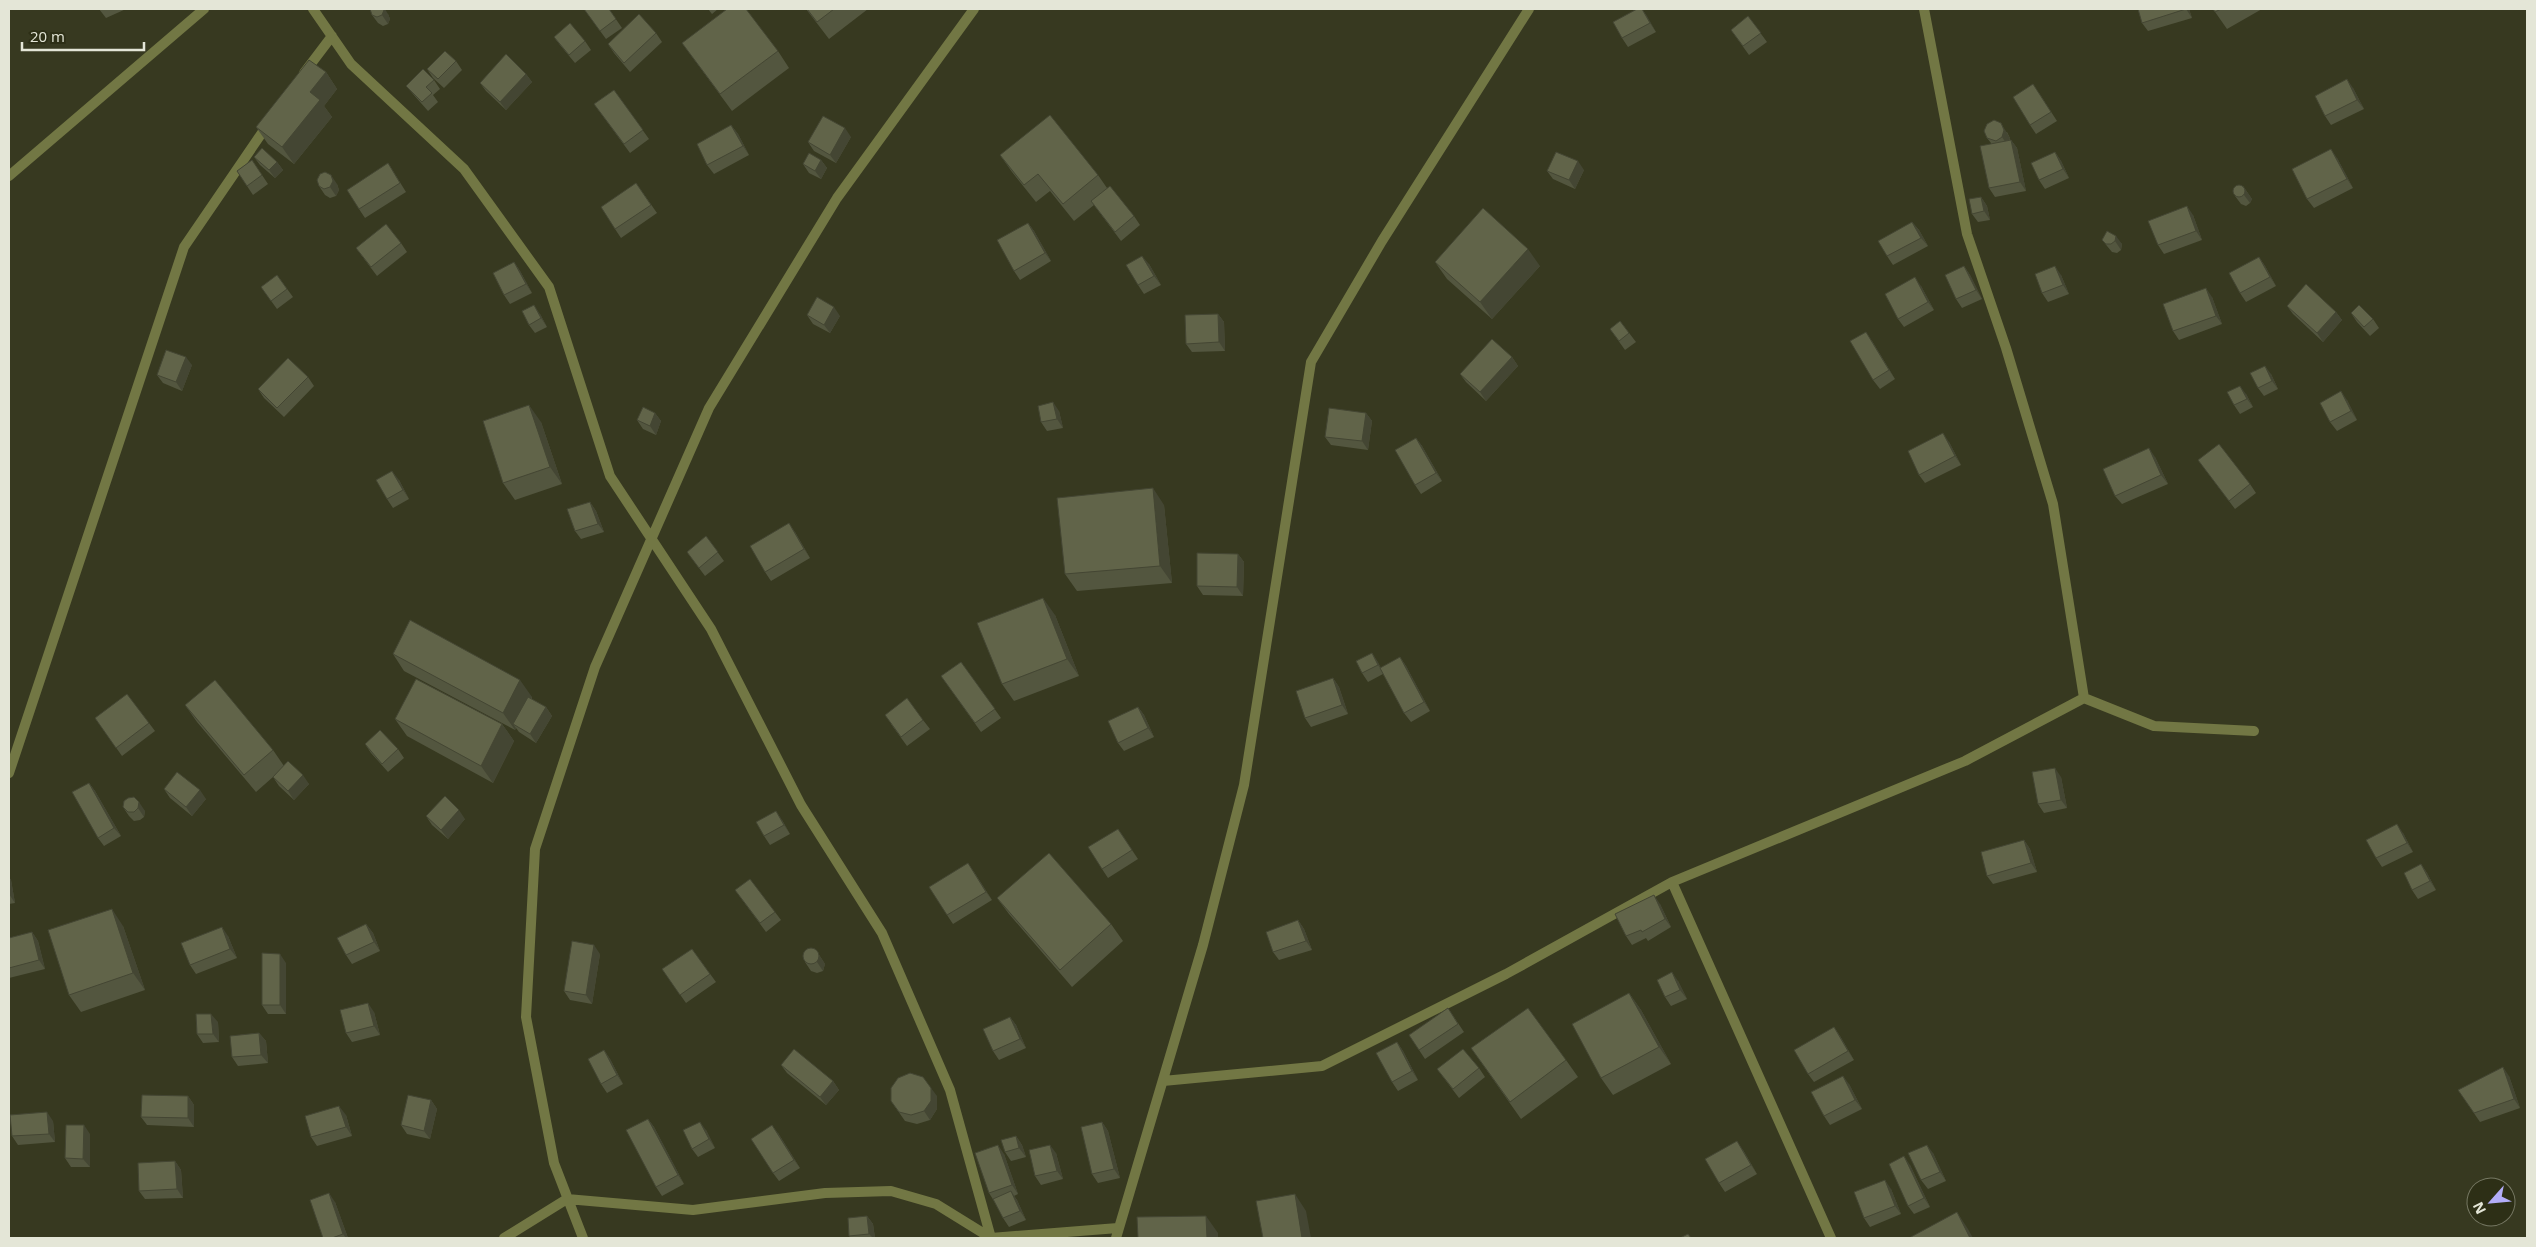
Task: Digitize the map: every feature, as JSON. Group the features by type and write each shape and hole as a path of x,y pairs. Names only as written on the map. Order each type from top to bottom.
{"street":[{"path":"9,176 204,9"},
{"path":"313,9 351,64 464,169 549,287 610,476 711,629 801,805 882,933 950,1090 990,1238"},
{"path":"583,1238 554,1163 526,1017 535,849 595,667 709,408 837,198 974,9"},
{"path":"504,1238 567,1199 693,1210 825,1193 891,1191 936,1204 990,1238 1117,1233 1203,945 1244,785 1311,362 1382,241 1529,9"},
{"path":"1924,9 1967,234 2006,348 2053,504 2084,698"},
{"path":"298,81 332,36"},
{"path":"9,773 184,247 276,112"},
{"path":"1163,1081 1322,1066 1506,974 1672,882 1965,761 2084,698 2154,726 2254,731"},
{"path":"1672,882 1831,1238"}],"building":[{"path":"370,9 384,10 382,15 377,17 372,15"},
{"path":"584,9 609,9 616,19 600,31"},
{"path":"727,9 746,9 778,51 720,94 682,43"},
{"path":"807,9 834,9 817,22"},
{"path":"1637,9 1642,9 1650,23 1622,38 1613,22"},
{"path":"2138,9 2186,9 2142,23"},
{"path":"639,14 656,33 624,63 608,44"},
{"path":"1748,16 1761,33 1743,46 1731,30"},
{"path":"570,23 585,41 569,55 554,37"},
{"path":"445,51 456,61 438,79 427,69"},
{"path":"506,54 526,74 500,102 480,83"},
{"path":"309,60 326,72 310,92 320,100 282,147 256,127"},
{"path":"423,69 434,80 426,87 432,93 422,102 406,86"},
{"path":"2347,79 2357,100 2325,116 2315,96"},
{"path":"2033,84 2051,112 2030,125 2013,97"},
{"path":"614,90 643,130 624,144 594,104"},
{"path":"1050,115 1098,175 1063,204 1038,174 1024,185 1000,155"},
{"path":"823,116 845,128 830,155 808,142"},
{"path":"1994,120 2001,123 2004,130 2002,137 1996,141 1987,138 1984,131 1987,124"},
{"path":"731,125 743,146 707,165 697,144"},
{"path":"2011,140 2020,182 1989,188 1980,146"},
{"path":"262,148 277,162 269,170 254,157"},
{"path":"2331,149 2347,179 2307,199 2292,169"},
{"path":"1556,152 1578,161 1569,180 1547,171"},
{"path":"2055,152 2063,169 2039,180 2031,163"},
{"path":"809,153 821,160 815,171 803,164"},
{"path":"252,160 262,175 247,186 237,171"},
{"path":"388,163 400,183 359,209 347,190"},
{"path":"325,172 331,175 333,181 330,187 324,189 319,186 317,180 320,174"},
{"path":"636,183 651,205 615,229 601,207"},
{"path":"2237,185 2241,185 2245,191 2241,197 2237,197 2233,193 2233,189"},
{"path":"1110,186 1134,216 1115,232 1091,201"},
{"path":"1981,197 1984,211 1972,214 1969,199"},
{"path":"2187,206 2196,231 2158,245 2148,221"},
{"path":"1483,208 1528,249 1480,302 1435,262"},
{"path":"1912,222 1921,238 1887,256 1878,241"},
{"path":"1028,223 1045,253 1014,271 997,240"},
{"path":"386,224 401,243 371,267 356,248"},
{"path":"2107,231 2116,236 2115,241 2111,244 2106,244 2102,240"},
{"path":"1142,256 1154,276 1138,285 1126,265"},
{"path":"2259,257 2270,277 2240,293 2229,273"},
{"path":"514,262 526,284 504,295 493,273"},
{"path":"1964,266 1976,290 1956,299 1945,275"},
{"path":"2055,266 2063,285 2042,293 2035,274"},
{"path":"277,275 287,289 271,301 261,287"},
{"path":"1915,277 1928,302 1898,319 1885,294"},
{"path":"2306,284 2336,312 2317,333 2287,306"},
{"path":"2206,288 2216,316 2173,331 2163,304"},
{"path":"817,297 834,307 824,325 807,315"},
{"path":"534,305 541,318 529,325 522,311"},
{"path":"2359,305 2373,319 2364,327 2351,313"},
{"path":"1218,314 1219,342 1186,344 1185,315"},
{"path":"1620,321 1629,333 1619,341 1610,329"},
{"path":"1866,332 1889,370 1873,380 1850,341"},
{"path":"1492,339 1512,357 1480,392 1460,374"},
{"path":"166,350 186,357 176,382 157,375"},
{"path":"288,358 308,377 277,408 258,389"},
{"path":"2265,366 2272,381 2258,388 2250,373"},
{"path":"2240,386 2247,399 2234,405 2227,392"},
{"path":"2341,391 2351,411 2330,422 2320,403"},
{"path":"1053,402 1057,419 1041,422 1038,406"},
{"path":"529,405 550,467 503,483 483,421"},
{"path":"643,407 655,413 650,426 637,420"},
{"path":"1329,408 1366,413 1362,441 1325,437"},
{"path":"1943,433 1955,456 1919,475 1908,451"},
{"path":"1416,438 1436,473 1415,485 1395,450"},
{"path":"2219,444 2250,484 2229,501 2198,460"},
{"path":"2149,448 2161,475 2115,496 2103,469"},
{"path":"392,471 403,490 387,499 376,480"},
{"path":"1153,488 1160,566 1065,574 1057,498"},
{"path":"590,502 598,524 575,531 567,509"},
{"path":"789,523 804,549 765,572 750,546"},
{"path":"706,536 718,552 699,568 687,552"},
{"path":"1197,553 1238,554 1237,587 1197,586"},
{"path":"1043,598 1067,659 1002,684 977,623"},
{"path":"410,620 520,680 503,713 393,654"},
{"path":"1372,653 1378,665 1362,673 1356,661"},
{"path":"1400,657 1424,702 1404,713 1380,668"},
{"path":"961,662 995,709 975,723 941,676"},
{"path":"1333,678 1342,705 1305,718 1296,691"},
{"path":"416,679 502,724 481,766 395,719"},
{"path":"215,680 273,750 244,775 185,705"},
{"path":"127,694 149,723 116,748 95,718"},
{"path":"528,697 546,707 530,734 513,724"},
{"path":"907,698 923,720 901,737 885,715"},
{"path":"1138,707 1148,728 1118,743 1108,721"},
{"path":"380,730 398,749 382,764 365,744"},
{"path":"288,761 303,775 288,791 273,777"},
{"path":"2055,768 2061,800 2038,804 2032,772"},
{"path":"177,772 200,790 186,807 164,789"},
{"path":"89,783 114,828 98,838 72,792"},
{"path":"445,796 459,810 441,830 426,816"},
{"path":"134,797 139,802 138,808 134,812 128,812 123,807 124,801"},
{"path":"776,811 784,825 764,836 756,822"},
{"path":"2397,824 2407,843 2376,858 2366,840"},
{"path":"1118,829 1132,850 1102,869 1088,847"},
{"path":"2024,840 2031,863 1987,876 1981,852"},
{"path":"1049,853 1111,924 1060,970 997,898"},
{"path":"968,863 986,892 947,915 929,887"},
{"path":"2421,864 2430,881 2412,890 2404,873"},
{"path":"750,879 775,912 760,923 735,890"},
{"path":"1654,895 1665,919 1642,932 1641,930 1626,936 1615,914"},
{"path":"112,909 133,973 69,995 48,930"},
{"path":"1298,920 1306,941 1273,952 1266,932"},
{"path":"366,924 374,942 346,955 337,938"},
{"path":"222,927 230,949 190,965 181,943"},
{"path":"32,932 39,960 9,968 9,938"},
{"path":"572,941 594,945 586,995 564,991"},
{"path":"811,948 817,950 819,956 817,962 811,964 805,962 803,956 805,950"},
{"path":"692,949 710,974 680,995 662,969"},
{"path":"262,953 280,954 280,1005 262,1005"},
{"path":"1672,972 1680,990 1665,997 1657,980"},
{"path":"1629,993 1659,1047 1601,1078 1572,1024"},
{"path":"368,1003 374,1026 346,1033 340,1010"},
{"path":"1448,1008 1458,1024 1419,1050 1409,1035"},
{"path":"1528,1008 1566,1060 1510,1102 1471,1048"},
{"path":"196,1014 211,1014 213,1034 197,1034"},
{"path":"1010,1017 1020,1039 993,1051 983,1029"},
{"path":"1834,1027 1848,1051 1808,1074 1794,1050"},
{"path":"259,1033 261,1055 232,1057 230,1036"},
{"path":"1397,1042 1412,1071 1392,1082 1376,1053"},
{"path":"794,1049 833,1081 820,1097 781,1065"},
{"path":"1463,1049 1479,1068 1453,1089 1437,1069"},
{"path":"604,1050 617,1075 601,1084 588,1059"},
{"path":"2503,1067 2514,1099 2474,1113 2458,1090"},
{"path":"910,1073 923,1077 931,1088 931,1101 924,1111 911,1115 899,1112 891,1101 891,1088 898,1078"},
{"path":"1843,1076 1855,1100 1824,1116 1811,1092"},
{"path":"142,1095 188,1096 188,1118 141,1117"},
{"path":"408,1095 431,1100 424,1131 401,1125"},
{"path":"339,1106 346,1127 311,1137 305,1116"},
{"path":"47,1112 49,1134 12,1136 10,1115"},
{"path":"648,1119 678,1175 656,1187 626,1130"},
{"path":"700,1122 709,1139 692,1149 683,1130"},
{"path":"1102,1122 1114,1169 1092,1174 1081,1127"},
{"path":"66,1125 84,1125 83,1159 65,1158"},
{"path":"772,1125 794,1160 773,1173 751,1139"},
{"path":"1016,1136 1019,1148 1005,1152 1001,1140"},
{"path":"1737,1141 1751,1165 1719,1183 1705,1159"},
{"path":"998,1145 1012,1185 989,1193 975,1153"},
{"path":"1050,1145 1057,1171 1035,1176 1029,1150"},
{"path":"1927,1145 1940,1172 1921,1180 1908,1153"},
{"path":"1904,1156 1924,1198 1908,1206 1889,1164"},
{"path":"175,1161 177,1189 139,1191 138,1163"},
{"path":"1885,1180 1895,1206 1864,1218 1854,1192"},
{"path":"1011,1191 1020,1211 1003,1218 993,1199"},
{"path":"329,1193 343,1234 332,1238 323,1238 310,1200"},
{"path":"1295,1194 1302,1238 1263,1238 1256,1201"},
{"path":"1957,1212 1970,1238 1909,1238"},
{"path":"867,1216 869,1234 849,1236 848,1218"},
{"path":"1206,1216 1207,1238 1138,1238 1137,1217"},
{"path":"1688,1234 1691,1238 1680,1238"}]}
